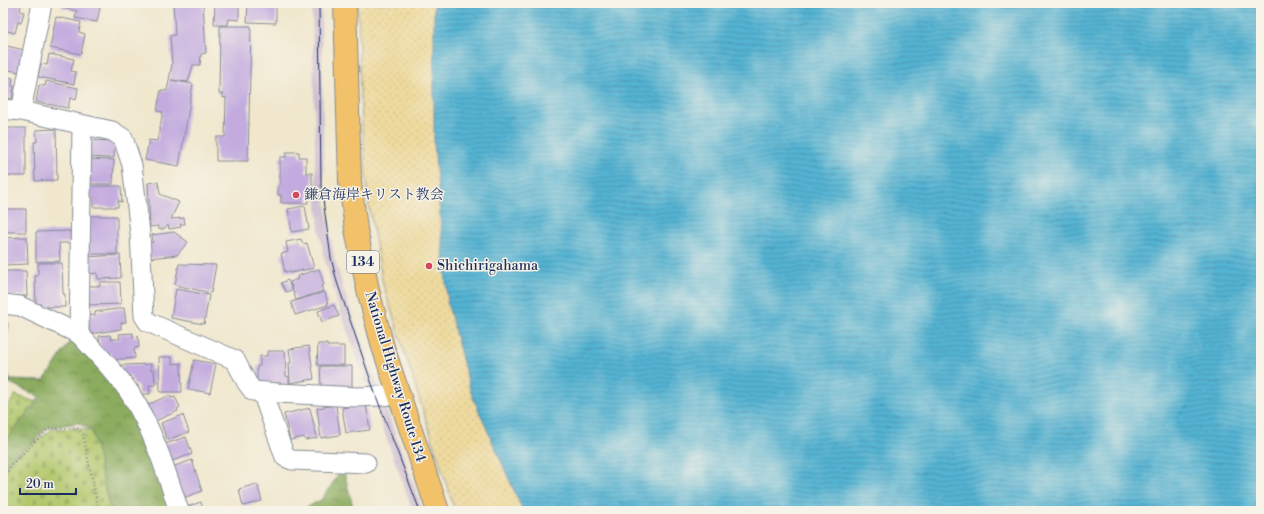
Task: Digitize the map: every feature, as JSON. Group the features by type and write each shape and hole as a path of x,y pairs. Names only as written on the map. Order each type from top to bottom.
{"highway":[{"name":"National Highway Route 134","path":"345,3 350,182 356,229 368,290 383,347 438,511"}],"street":[{"path":"42,3 12,110 112,131 122,138 132,165 140,233 144,316 148,322 235,360 253,391 358,397 398,395"},
{"path":"79,334 82,125"},
{"path":"3,304 20,306 79,334 111,370 130,394 144,419 163,462 179,511"},
{"path":"262,392 286,457 292,460 366,463"}],"path":[{"path":"3,478 12,464 48,429 78,428 83,435 99,511"}],"shaded area":[{"path":"312,3 321,3 324,186 334,257 347,300 423,511 413,511 337,302 324,257 319,228 316,189"}],"green space":[{"path":"9,323 3,357 3,324"},
{"path":"73,337 118,389 137,420 173,511 115,511 108,503 92,431 79,423 47,428 3,474 3,441 40,397 8,382 3,382 3,357 10,380 44,381"},
{"path":"15,395 36,402 3,444 3,415"},
{"path":"77,428 92,431 108,503 113,511 3,511 3,474 9,460 53,429"},
{"path":"343,468 354,511 287,511 303,509 321,500"}],"sand":[{"name":"Shichirigahama","path":"358,3 457,3 524,511 455,511 453,505 383,284 368,200 360,95"}],"water":[{"path":"434,3 1261,3 1261,511 523,511 471,393 448,305 434,144"}],"building":[{"path":"3,3 15,3 21,5 20,11 24,12 21,23 18,22 15,33 3,30"},
{"path":"63,3 101,3 97,22 75,18 77,11 62,8"},
{"path":"173,3 203,3 206,53 201,54 200,65 193,65 188,82 171,80 193,84 179,166 145,160 149,140 157,141 163,112 157,111 161,90 167,91 172,64 170,36 175,35"},
{"path":"215,3 239,3 239,20 229,19 228,25 214,25"},
{"path":"248,3 276,3 276,23 247,22"},
{"path":"56,17 81,22 79,32 85,34 81,54 50,48"},
{"path":"220,26 251,26 248,161 216,161 216,137 225,137 226,97 223,98 223,94 219,94"},
{"path":"3,45 24,50 19,72 3,69"},
{"path":"49,54 74,59 71,71 76,72 74,84 38,77 41,64 47,65"},
{"path":"3,76 13,78 12,86 14,86 12,99 3,97"},
{"path":"46,81 78,88 76,100 70,98 68,108 36,102 39,85 45,86"},
{"path":"3,128 26,128 26,176 4,176"},
{"path":"56,129 57,180 35,181 34,142 37,142 36,130"},
{"path":"88,140 115,141 114,158 87,157"},
{"path":"286,152 299,152 299,157 306,157 306,173 312,173 312,191 308,191 308,203 281,203 281,195 278,195 278,185 280,185 280,157 286,157"},
{"path":"88,159 114,160 113,184 88,184"},
{"path":"158,182 160,194 179,202 171,219 184,218 185,224 180,224 181,227 169,229 168,225 164,229 158,229 158,226 150,227 148,183"},
{"path":"89,186 121,186 122,202 118,201 118,207 93,207 93,197 89,197"},
{"path":"305,206 309,229 292,232 288,209"},
{"path":"3,209 26,209 26,232 3,232"},
{"path":"90,216 117,216 117,254 87,254 87,245 90,245"},
{"path":"70,231 71,243 59,243 60,261 36,262 36,232"},
{"path":"174,232 188,242 177,255 149,258 147,244 153,242 152,235"},
{"path":"27,237 28,264 3,265 3,238"},
{"path":"301,239 303,244 307,243 314,268 290,273 290,271 285,272 281,254 288,252 286,242"},
{"path":"120,255 121,278 98,279 97,273 87,274 86,257"},
{"path":"38,263 62,263 65,307 41,307 41,304 36,304 35,276 38,276"},
{"path":"179,264 216,265 211,293 175,285"},
{"path":"319,269 324,285 321,286 323,291 296,300 290,282 298,279 297,276"},
{"path":"6,271 26,271 27,296 6,296 3,281 5,281"},
{"path":"288,280 292,290 286,292 281,283"},
{"path":"100,282 120,282 121,304 87,305 87,286 100,286"},
{"path":"176,289 209,295 204,324 171,318"},
{"path":"325,292 328,305 295,315 291,302"},
{"path":"334,305 339,316 322,322 318,311"},
{"path":"124,308 126,322 121,323 121,329 90,334 88,316 95,315 95,312"},
{"path":"133,333 133,337 138,336 139,347 134,348 135,358 111,360 111,353 105,354 100,349 99,336 110,335 111,339 120,339 119,334"},
{"path":"318,344 327,344 327,346 344,346 344,365 317,365"},
{"path":"309,346 314,379 290,383 289,363 291,363 289,349"},
{"path":"267,351 285,351 286,376 289,377 289,387 282,387 282,383 266,383 257,385 257,366 260,366 260,356 267,356"},
{"path":"159,357 172,357 172,364 181,363 182,392 160,392"},
{"path":"194,360 216,364 210,393 188,389"},
{"path":"151,364 151,370 154,370 155,385 149,385 150,394 138,394 138,385 133,385 133,380 131,380 130,375 122,375 122,365"},
{"path":"320,366 352,366 352,388 321,386"},
{"path":"170,395 171,398 175,397 180,407 177,409 178,411 153,422 147,405"},
{"path":"366,404 370,430 346,433 342,408"},
{"path":"336,405 340,435 321,438 317,408"},
{"path":"310,408 317,438 305,440 304,437 290,440 284,414"},
{"path":"183,415 189,432 167,440 161,423"},
{"path":"186,437 192,454 169,462 165,444"},
{"path":"192,460 202,491 183,498 172,467"},
{"path":"257,484 262,501 243,506 239,489"},
{"path":"201,502 203,509 206,508 207,511 184,511 183,508"}],"tram line":[{"path":"319,3 321,185 331,258 337,282 376,396 420,511"}],"place":[{"name":"鎌倉海岸キリスト教会","path":"296,195"},
{"name":"Shichirigahama","path":"429,266"}]}
